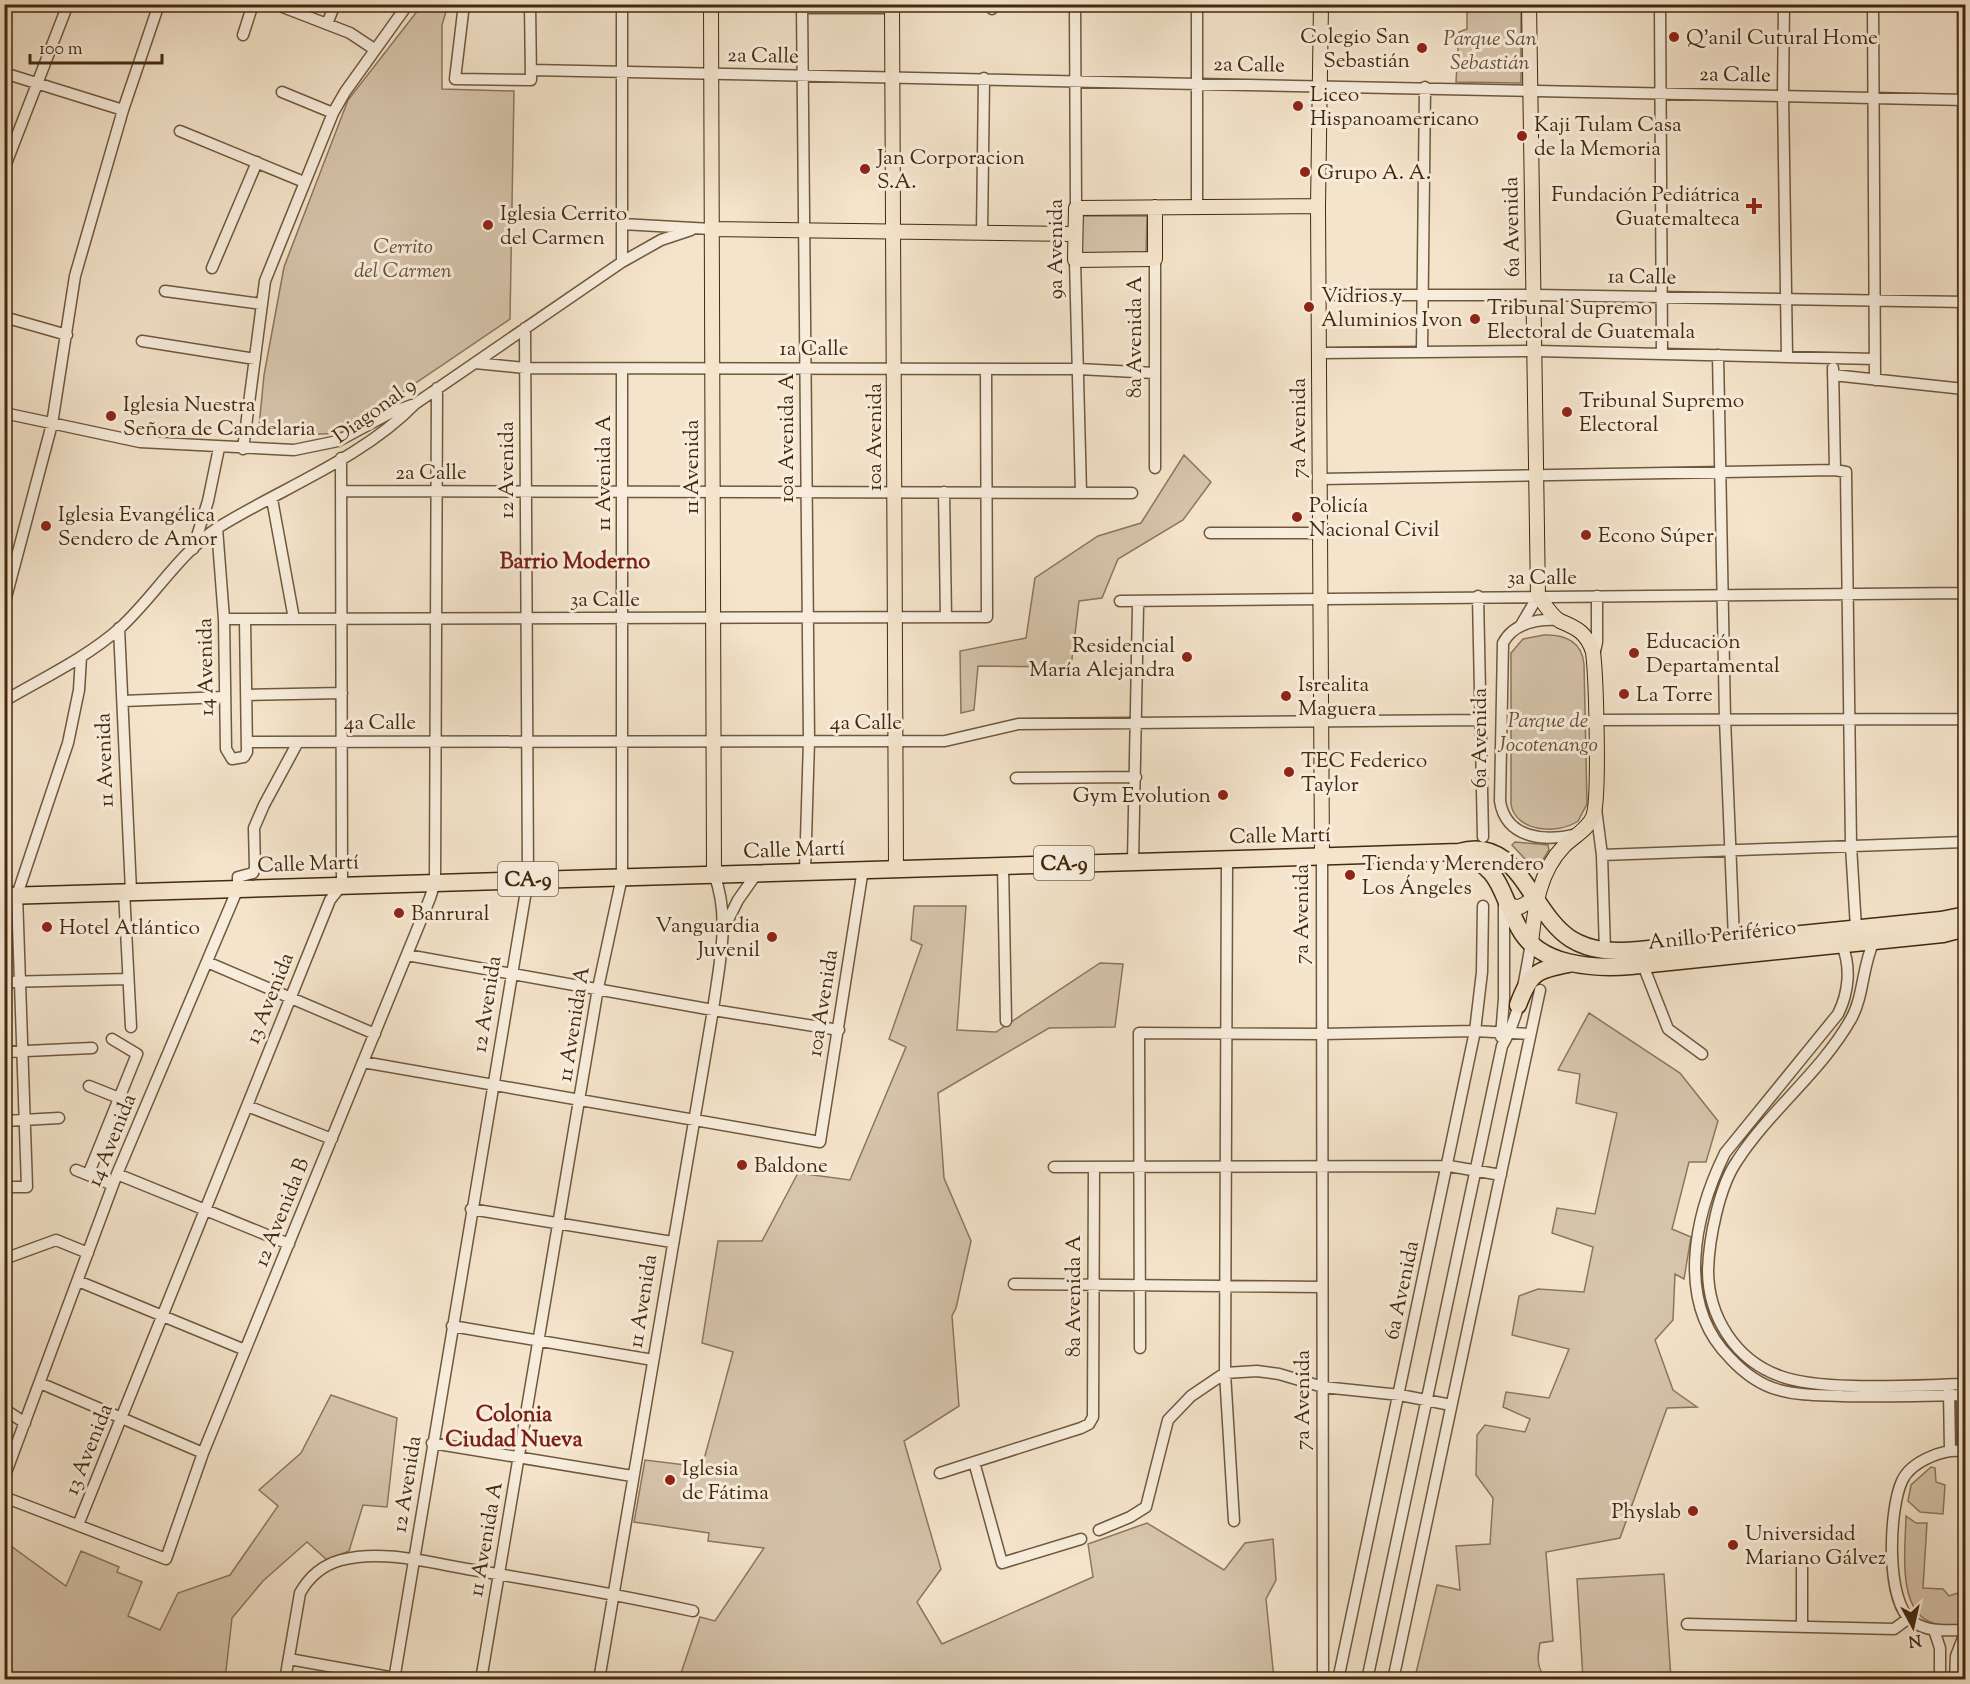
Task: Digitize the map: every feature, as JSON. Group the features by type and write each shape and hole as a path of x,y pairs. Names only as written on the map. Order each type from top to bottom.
{"highway":[{"name":"Calle Martí","path":"128,891 1459,852 1473,848 1494,851 1531,892"},
{"path":"1459,852 1490,869 1506,899"},
{"path":"1506,899 1508,884 1513,881 1531,892"},
{"name":"CA-9","path":"11,896 128,891"},
{"name":"Anillo Periférico","path":"1531,892 1552,922 1567,936 1585,946 1605,951 1639,950 1734,939 1965,919"},
{"name":"Anillo Periférico","path":"1506,899 1519,929 1531,944 1553,957 1573,963 1612,968 1943,934 1965,919"},
{"path":"1530,995 1529,980 1538,972 1573,963"}],"main road":[{"name":"11 Avenida","path":"711,4 714,874"},
{"name":"7a Avenida","path":"1321,4 1318,295 1322,856"},
{"name":"6a Avenida","path":"1529,4 1538,596"},
{"name":"10a Avenida","path":"892,6 896,868"},
{"path":"1076,208 1318,206"},
{"name":"8a Avenida A","path":"1155,207 1155,259"},
{"name":"9a Avenida","path":"1075,260 1076,208"},
{"path":"711,229 1075,234"},
{"path":"1075,260 1155,259"},
{"path":"1506,899 1520,906 1551,862 1591,820 1595,805 1594,657 1583,633 1571,624 1559,620 1538,596"},
{"path":"1531,892 1531,944"}],"street":[{"path":"4,169 68,4"},
{"path":"4,605 9,577 52,424 75,276 123,110 159,4"},
{"path":"243,35 253,4"},
{"path":"275,4 350,33 375,50"},
{"path":"327,24 335,4"},
{"path":"243,449 265,281 333,113 408,4"},
{"name":"2a Calle","path":"464,4 455,79 623,72 1197,82 1964,100"},
{"path":"530,4 531,75"},
{"path":"622,4 622,262"},
{"name":"9a Avenida","path":"1075,4 1076,208"},
{"path":"1197,4 1197,207"},
{"path":"1660,4 1662,354"},
{"path":"1784,4 1787,357"},
{"path":"1873,4 1875,380"},
{"path":"1963,4 1965,919"},
{"path":"802,6 892,6"},
{"name":"10a Avenida A","path":"802,6 809,741 805,871"},
{"path":"4,73 123,110"},
{"path":"982,233 984,78"},
{"path":"1422,350 1425,87"},
{"path":"282,92 333,113"},
{"path":"180,131 304,182"},
{"path":"212,268 257,162"},
{"path":"622,224 691,230 711,229"},
{"name":"Diagonal 9","path":"4,701 81,657 120,628 193,550 217,528 341,458 398,421 415,404 437,388 622,262 662,240 691,230"},
{"name":"8a Avenida A","path":"1155,259 1155,468"},
{"name":"9a Avenida","path":"1075,260 1081,493"},
{"path":"165,291 262,304"},
{"name":"1a Calle","path":"1318,295 1533,295 1965,302"},
{"path":"4,317 67,335"},
{"name":"12 Avenida","path":"394,1678 528,879 525,328"},
{"path":"142,341 255,359"},
{"path":"1319,353 1422,350 1536,351 1875,359"},
{"path":"1718,355 1725,719 1734,939"},
{"path":"1833,358 1835,470"},
{"name":"1a Calle","path":"475,363 525,368 1079,369 1154,373"},
{"name":"11 Avenida A","path":"481,1680 598,988 622,877 622,369"},
{"path":"986,369 987,493"},
{"path":"1833,375 1964,389"},
{"path":"435,882 437,388"},
{"path":"4,413 140,442 219,448 294,450 316,448 338,441 390,413 415,404"},
{"path":"193,550 208,501 219,448"},
{"path":"341,458 342,885"},
{"path":"1320,479 1537,473 1835,470 1846,472 1848,476 1851,846 1856,928"},
{"name":"2a Calle","path":"342,491 1132,493"},
{"path":"944,492 946,617"},
{"name":"3a Calle","path":"224,619 987,617 987,493"},
{"path":"272,498 294,619"},
{"name":"14 Avenida","path":"217,528 224,619 224,697 228,755 232,759 246,756 248,742 245,619"},
{"path":"1210,533 1320,533"},
{"name":"3a Calle","path":"1120,601 1964,593"},
{"path":"1478,596 1483,837"},
{"name":"6a Avenida","path":"1538,596 1521,625 1505,639 1501,651 1500,801 1505,819 1521,832 1545,838 1577,834"},
{"path":"1594,657 1597,642 1597,596"},
{"path":"1133,861 1138,606 1141,601"},
{"path":"1521,625 1559,620"},
{"name":"11 Avenida","path":"120,628 131,1027"},
{"path":"4,1188 27,1186 19,981 11,896 68,743 79,690 81,657"},
{"path":"247,695 342,693"},
{"path":"123,701 224,697"},
{"path":"1594,720 1964,719"},
{"name":"4a Calle","path":"248,742 958,740 1018,724 1481,720"},
{"name":"14 Avenida","path":"4,1478 115,1179 238,888 238,876 253,873 255,868 254,828 298,742"},
{"path":"1016,778 1136,777"},
{"path":"1482,782 1500,801"},
{"path":"1595,805 1602,855 1605,951"},
{"path":"1602,855 1964,842"},
{"name":"7a Avenida","path":"1322,856 1323,1680"},
{"path":"1227,859 1225,1373 1234,1521"},
{"path":"1003,865 1006,1021"},
{"name":"10a Avenida","path":"694,1118 820,1142 863,870"},
{"name":"11 Avenida","path":"724,928 738,900 757,873"},
{"name":"11 Avenida","path":"599,1680 713,1010 724,928 721,896 714,874"},
{"name":"12 Avenida B","path":"78,1525 166,1559 203,1453 435,882"},
{"name":"13 Avenida","path":"78,1525 330,900 342,885"},
{"path":"1367,1680 1505,1032 1506,899"},
{"name":"6a Avenida","path":"1338,1680 1476,1031 1482,972 1483,906"},
{"path":"1874,941 1866,959 1855,1011 1851,1019 1839,1038 1736,1162 1726,1182 1708,1256 1710,1295 1713,1310 1736,1346 1753,1362 1772,1372 1798,1381 1892,1384 1964,1390 1964,1452 1950,1451 1925,1460 1910,1470 1900,1487 1895,1510 1893,1582 1906,1616 1918,1625 1934,1630 1965,1630 1956,1656 1955,1680"},
{"path":"1393,1680 1530,1034 1531,944"},
{"path":"1842,945 1849,969 1838,1014 1725,1154 1708,1194 1695,1255 1697,1297 1709,1330 1719,1348 1755,1380 1795,1394 1893,1396 1948,1390"},
{"path":"407,955 713,1010 839,1030"},
{"path":"207,962 375,1034"},
{"path":"1643,965 1668,1029 1702,1054"},
{"path":"4,982 128,979"},
{"path":"1505,1032 1530,995"},
{"path":"1140,1348 1139,1033 1322,1034 1476,1031 1530,1034"},
{"path":"88,1175 137,1054 112,1039"},
{"path":"4,1052 92,1048"},
{"path":"363,1062 694,1118"},
{"path":"89,1086 118,1098"},
{"path":"247,1106 332,1139"},
{"path":"4,1121 59,1118"},
{"path":"1725,1154 1736,1162"},
{"path":"1054,1167 1449,1166 1501,1175"},
{"name":"8a Avenida A","path":"974,1462 1089,1424 1093,1417 1095,1383 1094,1167"},
{"path":"76,1170 88,1175 115,1179 205,1210 289,1244"},
{"path":"471,1209 672,1242"},
{"path":"4,1259 56,1240 88,1253"},
{"path":"78,1281 245,1350"},
{"path":"1014,1284 1323,1287"},
{"path":"1697,1297 1710,1295"},
{"path":"452,1326 653,1360"},
{"path":"1100,1530 1146,1507 1168,1420 1191,1396 1225,1373 1257,1371 1280,1374 1323,1387 1400,1395 1451,1405"},
{"path":"1795,1394 1798,1381"},
{"path":"40,1383 203,1453"},
{"path":"1848,1384 1849,1396"},
{"path":"1892,1384 1893,1396"},
{"path":"1948,1390 1950,1451"},
{"path":"4,1409 25,1423"},
{"path":"432,1443 632,1476"},
{"path":"940,1473 974,1462 1002,1563 1081,1539"},
{"path":"4,1497 78,1525"},
{"path":"285,1680 300,1593 316,1572 339,1560 363,1556 413,1560 613,1594 693,1611"},
{"path":"1802,1560 1802,1627"},
{"path":"1687,1624 1883,1627 1906,1616"},
{"path":"1934,1630 1940,1648 1940,1680"},
{"path":"289,1659 406,1680"}],"green space":[{"name":"Cerrito del Carmen","path":"422,5 448,5 442,25 442,89 514,91 510,319 342,433 258,437 264,375 284,267 348,100"},
{"name":"Parque San Sebastián","path":"1467,5 1521,5 1521,83 1456,82 1459,32 1467,29"},
{"path":"1082,216 1147,216 1146,255 1082,254"},
{"path":"1184,455 1211,482 1183,520 1118,559 1102,598 1079,601 1071,667 978,666 974,710 961,713 960,651 1026,638 1035,578 1098,536 1141,523"},
{"name":"Parque de Jocotenango","path":"1544,635 1559,636 1571,641 1580,650 1584,664 1587,804 1578,821 1560,828 1549,829 1538,828 1520,820 1511,804 1511,653 1523,639"},
{"path":"1515,842 1548,845 1549,850 1536,871 1512,845"},
{"path":"914,906 966,906 957,1030 996,1032 1100,963 1123,964 1115,1027 1049,1028 938,1093 944,1178 971,1241 956,1308 952,1316 959,1406 904,1441 941,1569 917,1602 942,1644 1093,1577 1088,1544 1147,1523 1224,1570 1245,1543 1273,1539 1276,1580 1266,1599 1274,1679 679,1679 700,1617 715,1621 764,1548 708,1541 709,1533 634,1522 645,1460 702,1467 733,1352 702,1343 718,1241 762,1241 798,1173 850,1180 906,1047 889,1039 922,945 911,940"},
{"path":"1589,1013 1680,1073 1718,1121 1706,1162 1689,1162 1672,1229 1691,1237 1684,1279 1675,1274 1673,1320 1655,1340 1673,1390 1697,1407 1667,1408 1620,1538 1546,1552 1553,1641 1540,1643 1538,1658 1539,1667 1546,1679 1437,1679 1436,1676 1416,1673 1437,1585 1460,1590 1456,1546 1490,1544 1493,1498 1476,1475 1477,1435 1485,1425 1525,1432 1530,1419 1503,1407 1506,1392 1549,1398 1569,1349 1512,1335 1519,1296 1538,1289 1584,1292 1593,1247 1552,1233 1557,1208 1595,1214 1617,1113 1576,1103 1580,1074 1558,1070"},
{"path":"331,1395 397,1418 387,1507 363,1505 349,1551 327,1560 307,1542 263,1581 232,1618 225,1679 11,1679 7,1611 5,1610 4,1541 66,1586 81,1551 119,1567 117,1572 142,1582 128,1616 160,1630 178,1593 230,1575 278,1506 259,1490 301,1453"},
{"path":"1931,1467 1935,1468 1936,1482 1945,1485 1943,1514 1920,1512 1908,1501 1911,1485"},
{"path":"1906,1516 1916,1523 1927,1523 1923,1588 1943,1589 1949,1596 1961,1592 1962,1582 1965,1582 1965,1623 1942,1625 1925,1620 1914,1608 1905,1574"},
{"path":"1664,1574 1671,1679 1583,1679 1577,1579"}],"place":[{"name":"Q'anil Cutural Home","path":"1674,37"},
{"name":"Colegio San Sebastián","path":"1422,48"},
{"name":"Liceo Hispanoamericano","path":"1298,106"},
{"name":"Kaji Tulam Casa de la Memoria","path":"1522,136"},
{"name":"Jan Corporacion S.A.","path":"865,169"},
{"name":"Grupo A. A.","path":"1305,172"},
{"name":"Fundación Pediátrica Guatemalteca","path":"1754,206"},
{"name":"Iglesia Cerrito del Carmen","path":"488,225"},
{"name":"Vidrios y Aluminios Ivon","path":"1309,307"},
{"name":"Tribunal Supremo Electoral de Guatemala","path":"1475,319"},
{"name":"Tribunal Supremo Electoral","path":"1567,412"},
{"name":"Iglesia Nuestra Señora de Candelaria","path":"111,416"},
{"name":"Policía Nacional Civil","path":"1297,517"},
{"name":"Iglesia Evangélica Sendero de Amor","path":"46,526"},
{"name":"Econo Súper","path":"1586,535"},
{"name":"Educación Departamental","path":"1634,653"},
{"name":"Residencial María Alejandra","path":"1187,657"},
{"name":"La Torre","path":"1624,694"},
{"name":"Isrealita Maguera","path":"1286,696"},
{"name":"TEC Federico Taylor","path":"1289,772"},
{"name":"Gym Evolution","path":"1223,795"},
{"name":"Tienda y Merendero Los Ángeles","path":"1350,875"},
{"name":"Banrural","path":"399,913"},
{"name":"Hotel Atlántico","path":"47,927"},
{"name":"Vanguardia Juvenil","path":"772,937"},
{"name":"Baldone","path":"742,1165"},
{"name":"Iglesia de Fátima","path":"670,1480"},
{"name":"Physlab","path":"1693,1511"},
{"name":"Universidad Mariano Gálvez","path":"1733,1545"}],"district":[{"name":"Barrio Moderno","path":"575,560"},
{"name":"Colonia Ciudad Nueva","path":"514,1426"}]}
